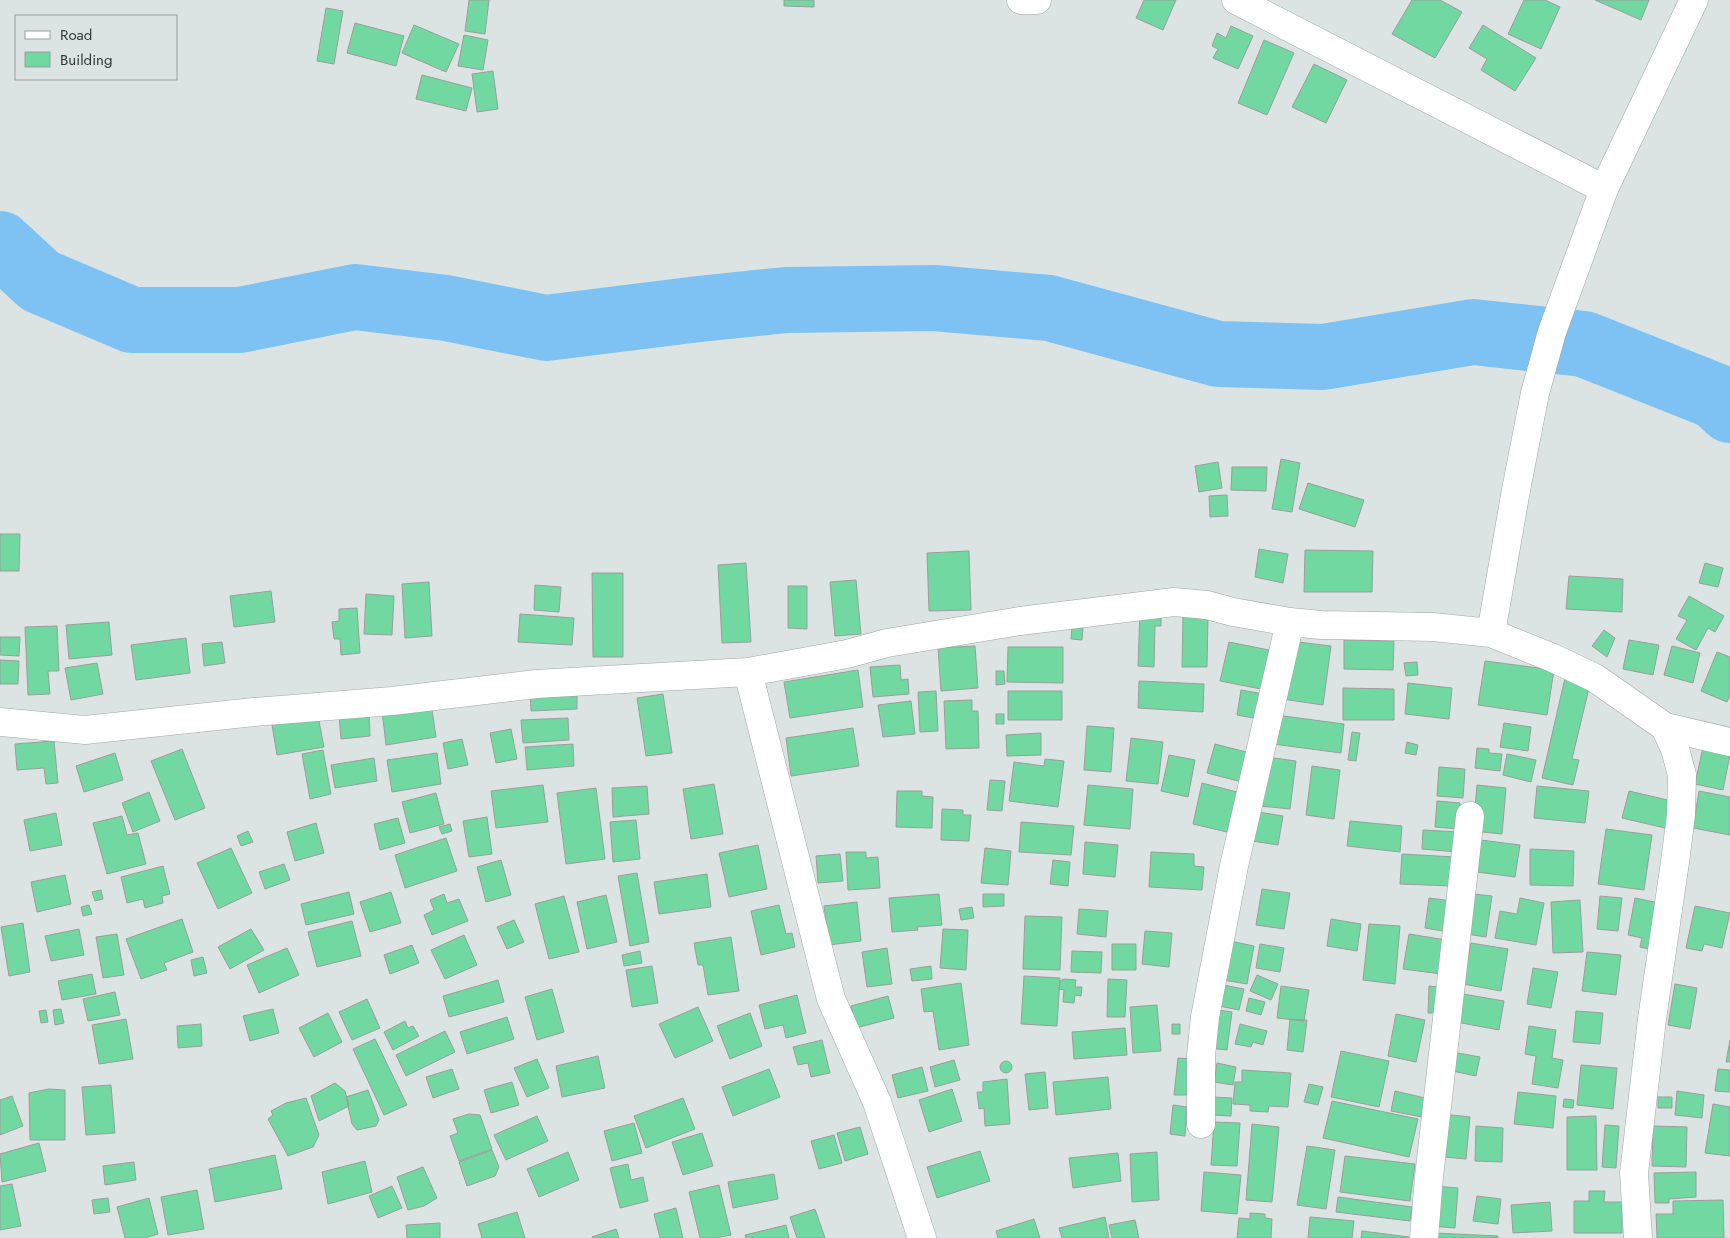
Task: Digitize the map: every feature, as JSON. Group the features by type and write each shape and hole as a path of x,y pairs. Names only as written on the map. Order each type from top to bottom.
{"street":[{"path":"1021,0 1037,0"},
{"path":"1236,0 1604,189"},
{"path":"1491,633 1535,393 1552,332 1604,189 1694,0"},
{"path":"0,722 85,730 254,712 392,701 536,684 748,672 847,654 887,644 1020,621 1174,602 1207,605 1233,612 1290,622 1321,625 1433,627 1491,633 1553,658 1595,678 1665,727 1730,742"},
{"path":"1201,1124 1202,1056 1206,1017 1234,866 1290,622"},
{"path":"748,672 831,999 877,1102 922,1238"},
{"path":"1638,1238 1634,1173 1652,1019 1681,815 1682,775 1675,749 1665,727"},
{"path":"1424,1238 1432,1147 1470,816"}],"building":[{"path":"469,0 489,0 485,34 465,31"},
{"path":"784,0 814,0 814,7 784,6"},
{"path":"1144,0 1176,0 1163,30 1136,18"},
{"path":"1412,0 1440,0 1462,12 1435,58 1392,34"},
{"path":"1524,0 1545,0 1560,7 1541,49 1508,34"},
{"path":"1595,0 1649,0 1641,20"},
{"path":"326,8 343,11 334,64 317,61"},
{"path":"355,23 404,36 396,66 347,53"},
{"path":"414,25 459,44 446,72 402,53"},
{"path":"1483,25 1536,58 1515,91 1481,70 1487,59 1469,48"},
{"path":"1231,26 1253,36 1238,69 1213,58 1218,49 1212,46 1217,33 1226,38"},
{"path":"464,35 488,40 483,70 458,66"},
{"path":"1264,40 1294,53 1267,115 1238,103"},
{"path":"1314,64 1347,80 1326,123 1292,107"},
{"path":"493,71 498,109 477,112 472,74"},
{"path":"422,75 472,88 466,111 416,99"},
{"path":"1281,459 1300,463 1292,512 1272,509"},
{"path":"1218,462 1222,488 1199,492 1195,466"},
{"path":"1232,467 1267,467 1266,491 1231,490"},
{"path":"1308,483 1364,500 1355,527 1299,509"},
{"path":"1227,495 1228,516 1210,517 1209,496"},
{"path":"0,534 20,534 19,571 0,571"},
{"path":"1259,549 1288,554 1283,583 1255,577"},
{"path":"1305,550 1373,551 1372,592 1304,592"},
{"path":"969,551 971,610 929,611 927,553"},
{"path":"746,563 751,642 722,643 718,565"},
{"path":"1705,563 1723,568 1718,587 1699,583"},
{"path":"592,573 623,573 623,657 593,657"},
{"path":"1569,576 1623,579 1622,612 1566,609"},
{"path":"856,580 861,634 835,636 830,582"},
{"path":"429,582 432,636 405,638 402,584"},
{"path":"535,585 561,587 559,612 534,610"},
{"path":"788,586 807,586 807,629 788,628"},
{"path":"271,591 275,622 234,627 230,596"},
{"path":"366,594 394,596 392,635 364,634"},
{"path":"1689,596 1724,616 1715,632 1708,628 1696,650 1676,639 1687,620 1678,616"},
{"path":"357,608 360,653 341,655 340,639 334,639 332,622 339,621 339,609"},
{"path":"1140,610 1161,611 1161,626 1155,626 1154,667 1138,666"},
{"path":"520,614 574,618 572,645 518,642"},
{"path":"1183,615 1208,616 1207,667 1182,667"},
{"path":"109,622 112,655 69,659 66,625"},
{"path":"57,626 59,671 48,671 50,694 28,695 25,627"},
{"path":"1072,627 1083,628 1082,640 1071,639"},
{"path":"1604,630 1615,638 1607,657 1592,646"},
{"path":"0,637 20,637 19,656 0,655"},
{"path":"186,638 190,673 136,680 131,645"},
{"path":"1344,640 1394,641 1393,670 1344,669"},
{"path":"1629,640 1659,645 1653,675 1623,669"},
{"path":"1290,641 1331,646 1323,705 1282,699"},
{"path":"222,642 225,663 204,666 202,644"},
{"path":"1229,642 1269,650 1261,689 1220,681"},
{"path":"975,646 978,688 941,691 938,648"},
{"path":"1672,646 1700,653 1693,683 1664,675"},
{"path":"1008,647 1063,647 1063,683 1007,682"},
{"path":"1717,652 1730,657 1730,695 1727,702 1701,691"},
{"path":"0,660 19,661 18,684 0,684"},
{"path":"1485,661 1554,670 1547,715 1478,705"},
{"path":"1417,662 1418,675 1406,676 1404,663"},
{"path":"97,663 103,694 71,700 65,668"},
{"path":"900,665 901,680 908,679 909,694 873,697 870,667"},
{"path":"858,670 863,707 790,718 784,682"},
{"path":"996,671 1004,671 1005,684 996,685"},
{"path":"1565,678 1590,684 1572,759 1579,760 1573,785 1542,778"},
{"path":"1139,681 1204,684 1203,712 1138,708"},
{"path":"1408,683 1452,688 1449,719 1405,714"},
{"path":"577,685 577,709 531,711 530,687"},
{"path":"1343,688 1394,689 1394,720 1343,720"},
{"path":"1241,690 1264,694 1259,719 1237,715"},
{"path":"936,691 938,731 920,732 918,692"},
{"path":"1008,691 1062,691 1062,720 1008,720"},
{"path":"663,694 672,753 646,756 637,698"},
{"path":"972,700 972,711 978,711 979,748 946,749 944,701"},
{"path":"911,701 915,734 883,737 878,705"},
{"path":"431,703 436,737 386,745 382,711"},
{"path":"369,713 370,736 341,739 339,715"},
{"path":"996,714 1004,714 1004,724 996,724"},
{"path":"1276,715 1344,724 1341,753 1273,744"},
{"path":"318,716 324,747 277,755 271,719"},
{"path":"568,718 569,740 523,743 521,720"},
{"path":"1504,723 1531,727 1528,751 1500,747"},
{"path":"1087,726 1114,728 1111,772 1084,770"},
{"path":"853,728 859,766 791,776 786,738"},
{"path":"511,729 517,759 496,763 490,733"},
{"path":"1352,732 1360,733 1356,761 1348,760"},
{"path":"1041,733 1041,755 1007,756 1006,735"},
{"path":"1131,738 1163,742 1158,784 1126,781"},
{"path":"1705,738 1730,755 1723,790 1695,784"},
{"path":"462,739 468,765 448,769 443,743"},
{"path":"54,741 58,783 46,784 44,768 17,770 15,744"},
{"path":"1407,742 1418,745 1416,755 1405,753"},
{"path":"573,744 574,766 527,770 525,747"},
{"path":"1215,744 1254,754 1246,783 1207,773"},
{"path":"1477,748 1489,749 1489,753 1502,754 1500,771 1475,768"},
{"path":"182,749 205,808 175,820 151,761"},
{"path":"323,750 331,794 310,799 302,754"},
{"path":"115,753 123,780 84,792 76,766"},
{"path":"437,753 441,784 392,792 387,760"},
{"path":"1507,754 1536,760 1531,782 1503,775"},
{"path":"1169,755 1195,760 1188,797 1161,791"},
{"path":"1267,757 1296,761 1290,809 1260,806"},
{"path":"374,758 377,781 335,788 331,765"},
{"path":"1045,759 1064,761 1058,807 1009,801 1014,762 1044,766"},
{"path":"1312,766 1340,770 1334,819 1306,815"},
{"path":"1439,767 1465,769 1463,798 1437,796"},
{"path":"990,780 1005,781 1002,811 987,810"},
{"path":"1202,783 1237,792 1227,832 1193,824"},
{"path":"714,784 723,834 691,839 683,789"},
{"path":"543,785 548,822 496,828 491,791"},
{"path":"1088,785 1133,789 1130,829 1084,825"},
{"path":"1477,785 1506,788 1502,834 1473,831"},
{"path":"647,786 649,814 613,817 612,788"},
{"path":"1537,786 1589,791 1585,823 1534,818"},
{"path":"596,788 605,859 566,864 557,793"},
{"path":"897,791 922,791 922,796 933,797 932,828 896,827"},
{"path":"1629,791 1672,801 1665,828 1622,818"},
{"path":"1699,791 1730,797 1730,835 1693,828"},
{"path":"149,792 160,821 133,832 122,803"},
{"path":"436,793 444,824 410,833 402,802"},
{"path":"1437,801 1460,803 1459,829 1435,827"},
{"path":"942,809 963,810 963,815 971,815 969,841 941,840"},
{"path":"1252,811 1283,816 1278,845 1246,840"},
{"path":"56,813 62,845 30,851 24,820"},
{"path":"122,816 127,835 138,833 146,864 107,874 93,823"},
{"path":"487,817 492,854 469,857 463,821"},
{"path":"398,818 405,843 380,850 374,824"},
{"path":"636,820 640,859 613,862 610,822"},
{"path":"1350,821 1402,826 1400,852 1347,846"},
{"path":"1021,822 1074,826 1071,855 1019,852"},
{"path":"316,823 324,853 295,861 287,832"},
{"path":"450,824 452,831 442,834 439,827"},
{"path":"1606,829 1652,835 1644,890 1598,884"},
{"path":"1423,830 1459,832 1458,852 1422,849"},
{"path":"248,831 253,842 241,846 237,836"},
{"path":"446,838 457,871 405,888 395,855"},
{"path":"1473,839 1520,845 1515,877 1469,871"},
{"path":"1085,842 1118,845 1115,877 1083,874"},
{"path":"758,845 767,889 729,897 719,853"},
{"path":"231,848 252,893 218,909 197,863"},
{"path":"985,848 1011,851 1008,885 981,883"},
{"path":"1530,849 1574,851 1573,886 1530,885"},
{"path":"846,852 866,852 866,858 878,857 880,888 848,890"},
{"path":"1151,852 1194,854 1194,866 1204,867 1202,890 1149,887"},
{"path":"840,854 843,881 818,883 816,856"},
{"path":"1402,854 1455,857 1453,886 1400,884"},
{"path":"501,860 511,895 486,902 477,867"},
{"path":"1053,860 1070,862 1068,886 1050,884"},
{"path":"284,864 290,880 265,889 259,872"},
{"path":"163,866 170,894 162,896 163,903 145,908 143,899 127,903 121,877"},
{"path":"637,873 649,942 630,946 618,876"},
{"path":"707,874 711,907 659,914 654,882"},
{"path":"65,875 71,904 37,912 31,882"},
{"path":"1262,889 1290,893 1284,929 1256,925"},
{"path":"101,890 103,899 95,901 92,892"},
{"path":"349,892 354,914 306,925 301,904"},
{"path":"391,892 401,923 370,932 360,902"},
{"path":"1465,893 1492,896 1486,937 1459,933"},
{"path":"444,894 447,903 459,899 468,921 432,935 424,915 434,910 430,900"},
{"path":"939,894 942,925 917,927 918,930 892,932 889,898"},
{"path":"983,894 1004,894 1004,906 983,907"},
{"path":"606,895 617,942 587,949 577,902"},
{"path":"564,896 579,952 549,959 535,904"},
{"path":"1600,896 1622,898 1618,931 1597,929"},
{"path":"1429,898 1452,901 1449,932 1425,928"},
{"path":"1520,898 1544,903 1536,945 1495,938 1500,911 1517,914"},
{"path":"1635,898 1659,903 1649,949 1640,947 1642,938 1628,935"},
{"path":"1580,900 1583,952 1553,953 1551,902"},
{"path":"857,902 861,941 829,945 824,906"},
{"path":"89,905 92,914 83,916 81,907"},
{"path":"779,905 786,934 792,933 795,947 761,955 751,911"},
{"path":"1695,906 1730,913 1722,948 1704,944 1702,951 1686,948"},
{"path":"972,907 974,918 961,920 959,909"},
{"path":"1079,909 1108,911 1106,937 1077,934"},
{"path":"1025,916 1062,917 1060,970 1023,969"},
{"path":"182,919 193,952 164,963 167,970 141,979 126,939"},
{"path":"1331,919 1361,924 1357,951 1327,946"},
{"path":"514,920 524,942 507,949 497,927"},
{"path":"352,921 361,956 317,967 308,932"},
{"path":"23,923 30,972 9,976 1,927"},
{"path":"1369,924 1400,926 1395,984 1363,980"},
{"path":"79,929 84,955 51,961 45,936"},
{"path":"251,929 264,950 230,969 218,947"},
{"path":"943,929 968,930 966,970 940,968"},
{"path":"1145,931 1172,933 1169,967 1142,964"},
{"path":"117,934 124,975 103,978 96,937"},
{"path":"1409,934 1446,940 1441,974 1403,969"},
{"path":"464,935 477,965 445,979 431,950"},
{"path":"731,937 739,991 708,995 703,965 698,965 694,943"},
{"path":"1225,940 1254,946 1247,984 1217,979"},
{"path":"1471,943 1508,949 1501,991 1463,984"},
{"path":"1112,944 1136,944 1136,970 1112,970"},
{"path":"1260,944 1284,948 1280,972 1256,968"},
{"path":"412,945 419,963 390,974 384,955"},
{"path":"287,948 299,975 259,993 247,965"},
{"path":"887,948 892,984 867,987 862,952"},
{"path":"640,951 642,963 624,966 622,955"},
{"path":"1072,951 1102,952 1101,973 1071,972"},
{"path":"1587,952 1621,955 1616,995 1582,991"},
{"path":"203,957 207,973 194,976 191,960"},
{"path":"652,966 658,1003 632,1007 626,970"},
{"path":"931,966 932,979 912,981 910,969"},
{"path":"1533,968 1558,972 1551,1008 1527,1004"},
{"path":"92,974 96,994 62,1000 58,981"},
{"path":"1257,975 1278,984 1271,1000 1250,991"},
{"path":"1024,976 1060,978 1057,1026 1021,1024"},
{"path":"1064,979 1076,980 1075,987 1082,987 1081,996 1075,995 1074,1003 1063,1002 1064,990 1059,989 1060,981"},
{"path":"1108,979 1127,980 1125,1017 1107,1017"},
{"path":"498,980 504,1002 449,1017 443,996"},
{"path":"961,983 969,1045 939,1050 933,1011 924,1012 921,989"},
{"path":"1218,984 1244,989 1239,1010 1214,1005"},
{"path":"1675,984 1697,988 1690,1029 1668,1025"},
{"path":"1281,986 1309,990 1304,1021 1277,1018"},
{"path":"1429,986 1440,987 1439,1013 1428,1013"},
{"path":"552,989 564,1032 537,1040 525,997"},
{"path":"115,992 120,1015 88,1021 83,999"},
{"path":"1457,993 1504,1001 1499,1030 1451,1021"},
{"path":"797,995 806,1033 786,1038 783,1025 765,1029 759,1005"},
{"path":"888,996 894,1018 856,1028 851,1006"},
{"path":"1249,998 1265,1002 1261,1015 1246,1011"},
{"path":"367,999 380,1028 352,1040 339,1012"},
{"path":"1157,1005 1161,1051 1133,1053 1130,1007"},
{"path":"698,1007 713,1041 675,1058 659,1024"},
{"path":"61,1009 64,1023 55,1025 53,1010"},
{"path":"273,1009 279,1033 250,1041 243,1016"},
{"path":"1212,1009 1232,1012 1227,1050 1208,1048"},
{"path":"46,1010 48,1022 41,1023 39,1011"},
{"path":"1576,1011 1603,1013 1600,1044 1573,1042"},
{"path":"328,1013 342,1042 314,1057 299,1028"},
{"path":"750,1013 762,1046 730,1059 717,1026"},
{"path":"1396,1014 1425,1020 1416,1062 1388,1056"},
{"path":"507,1017 514,1039 467,1054 460,1032"},
{"path":"126,1019 133,1059 99,1064 92,1025"},
{"path":"1290,1019 1307,1020 1303,1052 1287,1050"},
{"path":"405,1021 408,1028 413,1026 419,1036 393,1050 384,1032"},
{"path":"201,1024 202,1046 178,1048 177,1026"},
{"path":"1172,1024 1180,1024 1180,1034 1172,1034"},
{"path":"1240,1024 1267,1031 1263,1045 1253,1042 1251,1047 1235,1044"},
{"path":"1529,1026 1556,1030 1552,1058 1563,1060 1558,1088 1532,1084 1536,1056 1525,1054"},
{"path":"1125,1028 1127,1055 1074,1059 1072,1032"},
{"path":"445,1031 455,1052 406,1076 396,1055"},
{"path":"375,1039 407,1105 384,1115 353,1049"},
{"path":"822,1040 830,1073 811,1077 808,1063 798,1065 793,1047"},
{"path":"1730,1040 1730,1062 1726,1062"},
{"path":"1341,1051 1389,1061 1379,1107 1331,1097"},
{"path":"1447,1051 1480,1057 1476,1076 1443,1069"},
{"path":"598,1056 605,1088 562,1097 556,1066"},
{"path":"1178,1058 1192,1059 1190,1095 1174,1095"},
{"path":"537,1059 549,1088 527,1097 514,1068"},
{"path":"954,1060 960,1080 935,1087 930,1067"},
{"path":"1006,1061 1012,1067 1006,1073 1000,1067"},
{"path":"1217,1063 1236,1067 1233,1085 1214,1082"},
{"path":"1581,1065 1617,1068 1613,1109 1577,1105"},
{"path":"922,1067 928,1091 898,1098 892,1075"},
{"path":"452,1069 459,1089 433,1098 426,1077"},
{"path":"769,1069 780,1097 733,1116 722,1087"},
{"path":"1718,1069 1730,1070 1730,1092 1715,1091"},
{"path":"1242,1070 1291,1073 1288,1107 1269,1106 1268,1112 1250,1111 1250,1105 1233,1104 1235,1082 1242,1082"},
{"path":"1045,1072 1048,1108 1029,1110 1025,1074"},
{"path":"1108,1077 1111,1109 1056,1115 1053,1082"},
{"path":"1007,1079 1010,1124 985,1126 984,1108 979,1109 977,1092 983,1092 983,1082"},
{"path":"512,1082 519,1105 491,1113 484,1090"},
{"path":"335,1083 345,1091 349,1106 319,1121 311,1096"},
{"path":"1309,1084 1323,1087 1318,1105 1304,1102"},
{"path":"111,1085 115,1133 86,1135 82,1087"},
{"path":"49,1089 65,1090 65,1140 30,1140 29,1093"},
{"path":"952,1089 962,1121 929,1132 919,1100"},
{"path":"368,1090 379,1120 376,1126 357,1130 352,1124 346,1097"},
{"path":"1395,1091 1425,1098 1422,1117 1391,1111"},
{"path":"1677,1091 1704,1095 1702,1118 1675,1115"},
{"path":"1518,1092 1556,1096 1553,1128 1514,1124"},
{"path":"12,1096 23,1126 0,1135 0,1100"},
{"path":"1213,1097 1232,1098 1231,1116 1212,1115"},
{"path":"1658,1097 1672,1097 1672,1108 1658,1108"},
{"path":"306,1098 319,1135 313,1147 288,1156 268,1119 273,1115 271,1111 286,1103"},
{"path":"683,1098 695,1129 646,1148 634,1116"},
{"path":"1564,1099 1574,1100 1573,1108 1563,1107"},
{"path":"1332,1101 1418,1119 1409,1157 1323,1138"},
{"path":"1713,1104 1730,1107 1730,1156 1705,1153"},
{"path":"1173,1105 1187,1107 1185,1136 1170,1134"},
{"path":"469,1114 480,1115 492,1149 459,1161 450,1136 458,1133 453,1119"},
{"path":"1443,1114 1470,1117 1466,1159 1445,1157 1447,1141"},
{"path":"537,1116 548,1141 506,1160 494,1135"},
{"path":"1596,1116 1597,1170 1567,1170 1567,1117"},
{"path":"1214,1122 1240,1123 1237,1166 1211,1165"},
{"path":"634,1123 642,1153 612,1161 604,1131"},
{"path":"1252,1124 1279,1127 1272,1202 1246,1200"},
{"path":"1605,1125 1619,1126 1616,1168 1602,1167"},
{"path":"1476,1126 1503,1128 1502,1162 1475,1161"},
{"path":"1653,1126 1687,1127 1686,1167 1652,1166"},
{"path":"860,1127 868,1154 845,1161 837,1133"},
{"path":"702,1133 713,1166 683,1175 672,1142"},
{"path":"834,1135 842,1163 819,1169 811,1141"},
{"path":"39,1143 46,1171 2,1182 0,1154"},
{"path":"1307,1146 1335,1150 1326,1209 1297,1205"},
{"path":"492,1150 499,1167 495,1176 467,1186 459,1162"},
{"path":"980,1151 990,1181 937,1198 927,1167"},
{"path":"568,1152 579,1180 539,1197 527,1169"},
{"path":"1157,1152 1159,1200 1132,1202 1130,1154"},
{"path":"1118,1153 1121,1181 1073,1188 1069,1158"},
{"path":"275,1155 282,1189 215,1202 209,1169"},
{"path":"1345,1156 1415,1164 1410,1201 1340,1192"},
{"path":"365,1161 372,1192 328,1204 322,1172"},
{"path":"134,1162 136,1180 105,1185 103,1166"},
{"path":"628,1164 631,1180 643,1177 648,1201 620,1208 610,1168"},
{"path":"423,1167 437,1198 424,1206 408,1210 397,1177"},
{"path":"1204,1172 1241,1175 1237,1214 1201,1211"},
{"path":"1696,1172 1696,1197 1669,1199 1669,1203 1655,1203 1654,1173"},
{"path":"774,1174 778,1199 733,1208 728,1182"},
{"path":"12,1184 21,1226 0,1230 0,1186"},
{"path":"719,1185 731,1235 716,1238 700,1238 689,1192"},
{"path":"392,1186 402,1208 378,1218 369,1196"},
{"path":"1435,1186 1458,1188 1455,1228 1431,1226"},
{"path":"197,1190 204,1229 168,1235 161,1197"},
{"path":"1589,1191 1605,1191 1604,1202 1622,1202 1622,1233 1574,1233 1574,1201 1589,1201"},
{"path":"1477,1196 1501,1199 1498,1224 1473,1221"},
{"path":"1338,1197 1412,1207 1410,1221 1336,1212"},
{"path":"108,1198 110,1212 94,1214 92,1200"},
{"path":"149,1198 158,1234 145,1238 125,1238 117,1207"},
{"path":"1723,1200 1724,1238 1657,1238 1656,1214 1673,1214 1673,1201"},
{"path":"1550,1202 1552,1231 1513,1233 1511,1205"},
{"path":"676,1208 683,1238 660,1238 654,1214"},
{"path":"815,1209 825,1238 797,1238 790,1217"},
{"path":"517,1212 525,1238 482,1238 478,1224"},
{"path":"1250,1213 1265,1214 1265,1218 1272,1219 1271,1238 1237,1238 1239,1218 1250,1219"},
{"path":"1105,1217 1109,1238 1062,1238 1059,1228"},
{"path":"1310,1217 1354,1221 1352,1238 1308,1238"},
{"path":"1034,1219 1040,1238 998,1238 996,1231"},
{"path":"1135,1220 1139,1238 1112,1238 1109,1225"},
{"path":"440,1223 440,1238 407,1238 406,1225"},
{"path":"786,1225 789,1238 746,1238 745,1235"},
{"path":"616,1229 619,1238 592,1238 592,1237"},
{"path":"1362,1231 1409,1237 1409,1238 1361,1238"},
{"path":"1434,1233 1498,1236 1498,1238 1434,1238"}],"waterway":[{"path":"0,244 40,281 132,320 240,320 355,297 446,308 546,328 786,300 934,298 1049,308 1218,354 1323,357 1473,332 1584,344 1715,396 1730,410"}]}
